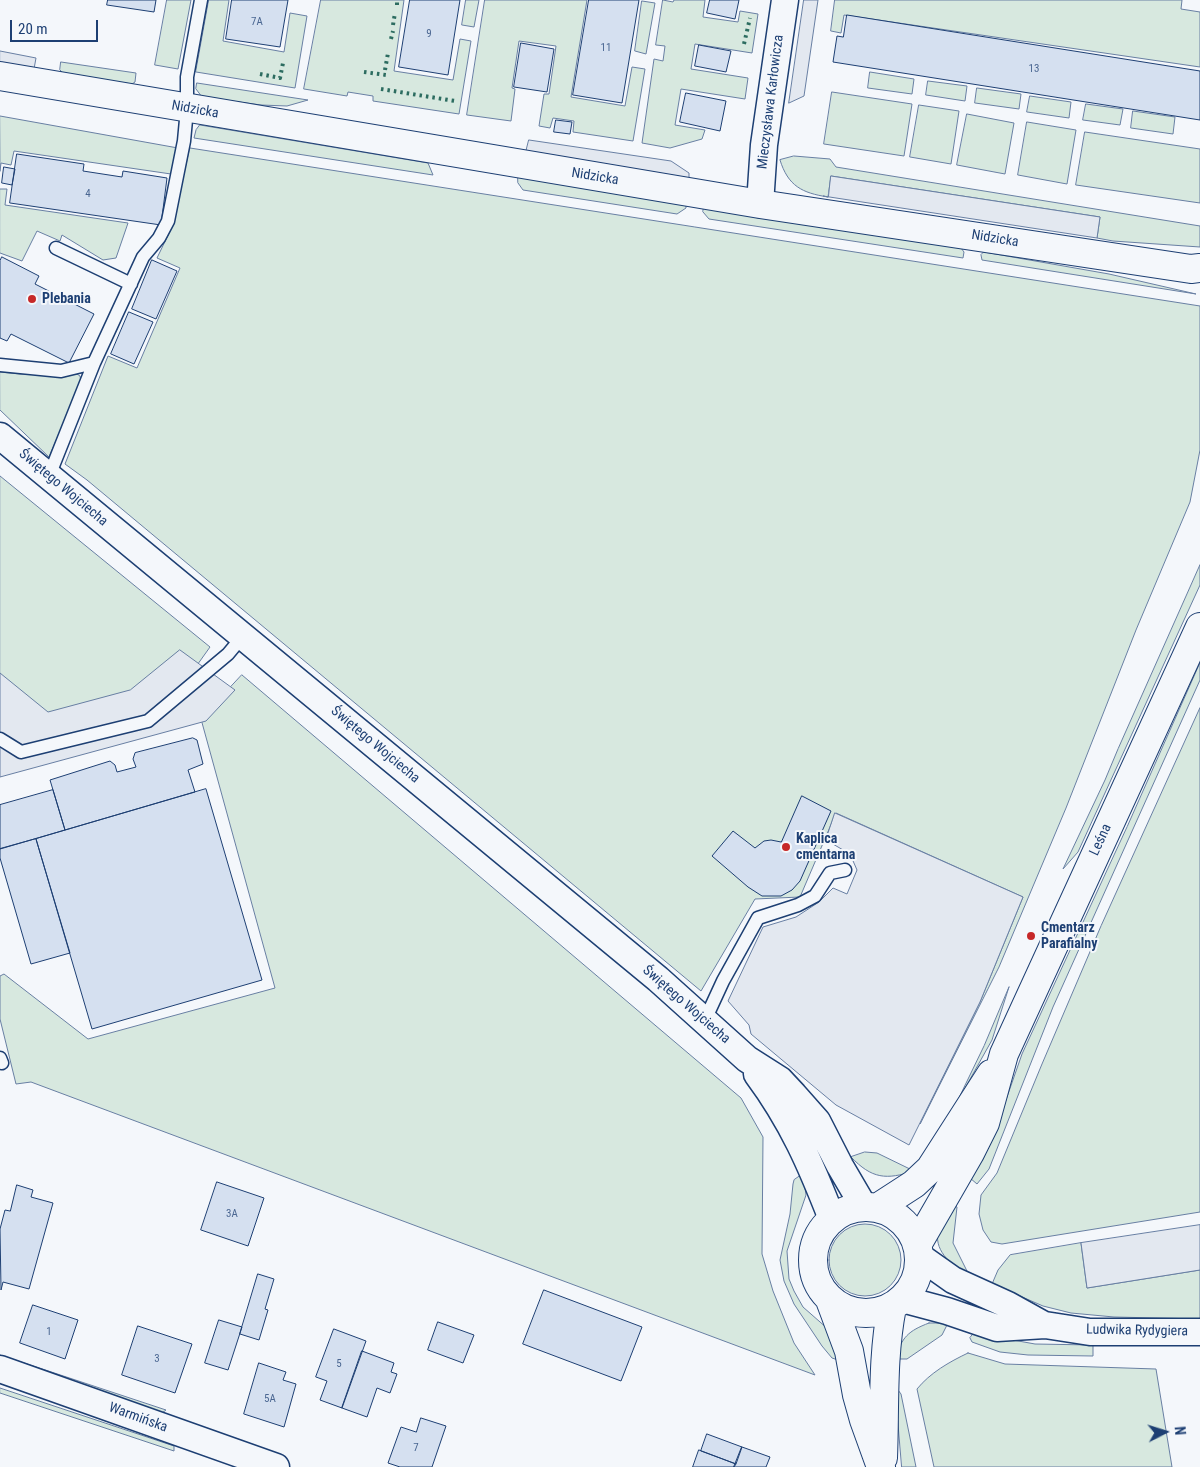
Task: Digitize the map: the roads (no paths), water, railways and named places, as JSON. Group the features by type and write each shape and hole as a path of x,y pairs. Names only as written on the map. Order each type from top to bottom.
{"street":[{"name":"Mieczysława Karłowicza","path":"760,204 764,145 785,0"},
{"name":"Nidzicka","path":"0,76 760,204 1197,271"},
{"name":"Świętego Wojciecha","path":"0,436 642,966 747,1059"},
{"name":"Leśna","path":"1004,1054 1200,627"},
{"path":"870,1208 914,1184 930,1169 1004,1054"},
{"path":"918,1250 985,1123 1004,1054"},
{"path":"747,1059 780,1080 817,1121 840,1166 870,1208"},
{"path":"747,1059 794,1129 809,1160 832,1219"},
{"path":"870,1208 890,1213 902,1221 911,1232 918,1250 918,1268 910,1290 897,1303 880,1312 863,1314 845,1310 830,1300 818,1286 812,1268 813,1250 820,1233 832,1219 847,1210 870,1208"},
{"path":"918,1250 954,1280 1045,1325"},
{"path":"830,1300 849,1351 857,1395 864,1420 882,1467"},
{"path":"897,1303 947,1311 997,1328 1045,1325"},
{"path":"882,1467 887,1333 897,1303"},
{"name":"Ludwika Rydygiera","path":"1045,1325 1090,1332 1200,1332"},
{"name":"Warmińska","path":"0,1369 276,1467"}],"lane":[{"path":"48,476 94,363 143,257 168,221 184,141 187,77 201,0"},
{"path":"56,248 131,284"},
{"path":"0,365 61,371 94,363"},
{"path":"0,739 21,752 148,721 228,654 243,636"},
{"path":"705,1020 723,981 758,918 798,905 815,896 830,873 845,870"}],"place":[{"name":"Plebania","path":"32,299"},
{"name":"Kaplica cmentarna","path":"786,847"},
{"name":"Cmentarz Parafialny","path":"1031,936"}]}
